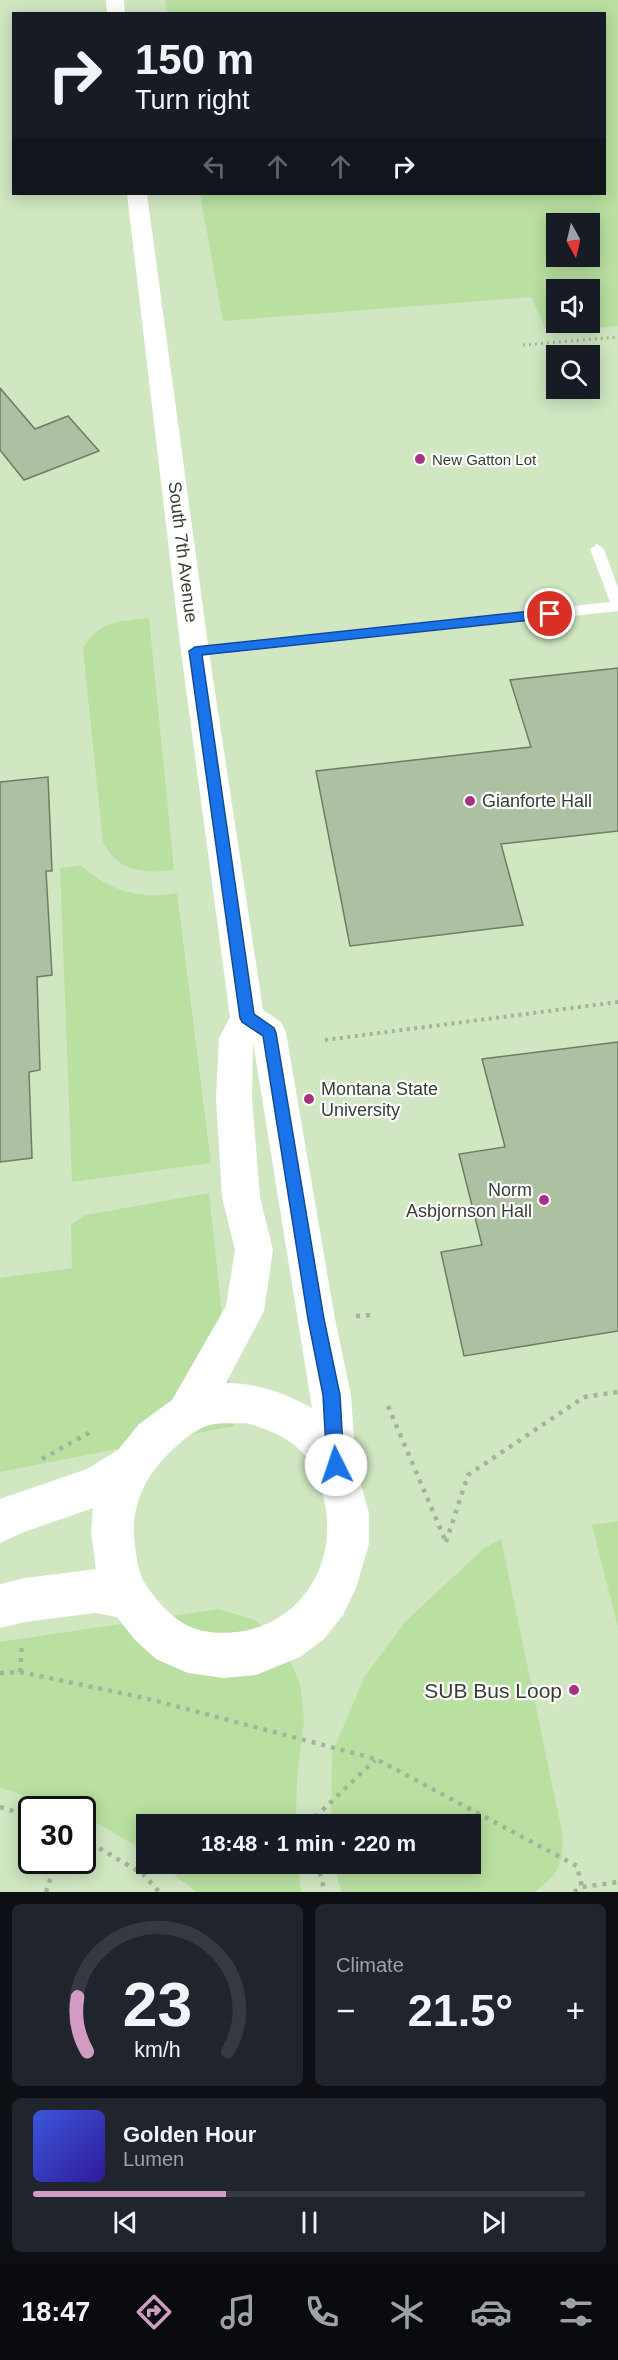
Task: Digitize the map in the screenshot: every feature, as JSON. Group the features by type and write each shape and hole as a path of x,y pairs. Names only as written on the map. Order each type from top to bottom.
{"street":[{"name":"South 7th Avenue","path":"137,195 195,651 247,1018"},
{"path":"186,1415 245,1311 255,1250 241,1197 234,1098 236,1038 247,1018 269,1033 316,1319 331,1395 336,1465 349,1502 349,1543 338,1583 315,1618 282,1644 244,1657 204,1656 165,1639 135,1609 117,1570 112,1528 120,1486 141,1449 171,1422 207,1406 246,1403 282,1413 313,1434 336,1465"},
{"path":"0,1522 14,1514 97,1486 133,1464"},
{"path":"0,1606 25,1600 95,1591 130,1598"}],"lane":[{"path":"195,651 618,606 597,549"}],"path":[{"path":"523,345 618,337"},
{"path":"325,1040 618,1002"},
{"path":"388,1406 446,1542 468,1475 584,1398 618,1392"},
{"path":"32,1465 94,1430"},
{"path":"0,1674 20,1672 145,1698 376,1759 577,1866 582,1887"},
{"path":"318,1814 376,1759"},
{"path":"0,1807 18,1813"},
{"path":"96,1846 143,1874 159,1892"},
{"path":"46,1892 52,1874"},
{"path":"320,1874 325,1892"},
{"path":"574,1892 582,1887 618,1882"}],"shaded area":[{"name":"Montana State University","path":"0,0 618,0 618,1892 0,1892"}],"green space":[{"path":"165,0 618,0 618,326 600,328 600,279 546,279 546,330 531,297 223,321 200,195 606,195 606,12 168,12"},
{"path":"149,618 174,870 162,871 142,871 124,865 103,842 83,649 96,633 111,624"},
{"path":"81,865 103,881 126,891 150,895 177,893 211,1163 72,1182 60,868"},
{"path":"209,1193 234,1426 0,1472 0,1278 72,1268 71,1225 86,1215"},
{"path":"618,1521 618,1627 592,1525"},
{"path":"501,1539 562,1832 561,1860 550,1879 534,1892 341,1892 337,1874 481,1874 481,1814 331,1814 332,1753 365,1676 406,1621 483,1549"},
{"path":"219,1609 255,1620 285,1648 300,1684 304,1721 297,1777 296,1814 136,1814 136,1846 96,1823 96,1796 26,1796 0,1788 0,1642"},
{"path":"174,1874 299,1874 301,1892 196,1892"}],"building":[{"path":"0,388 35,429 68,416 99,451 24,480 0,450"},
{"name":"Gianforte Hall","path":"618,668 618,831 501,844 523,925 350,946 316,771 531,747 510,680"},
{"path":"48,777 52,871 46,871 52,975 37,977 40,1070 29,1072 32,1158 0,1162 0,782"},
{"name":"Norm Asbjornson Hall","path":"618,1042 618,1331 464,1356 441,1252 482,1245 459,1154 505,1147 482,1059"}],"place":[{"name":"New Gatton Lot","path":"420,459"},
{"name":"Gianforte Hall","path":"470,801"},
{"name":"Montana State University","path":"309,1099"},
{"name":"Norm Asbjornson Hall","path":"544,1200"},
{"name":"SUB Bus Loop","path":"574,1690"}],"route":[{"path":"336,1465 331,1395 316,1319 269,1033 247,1018 195,651 550,614"}]}
